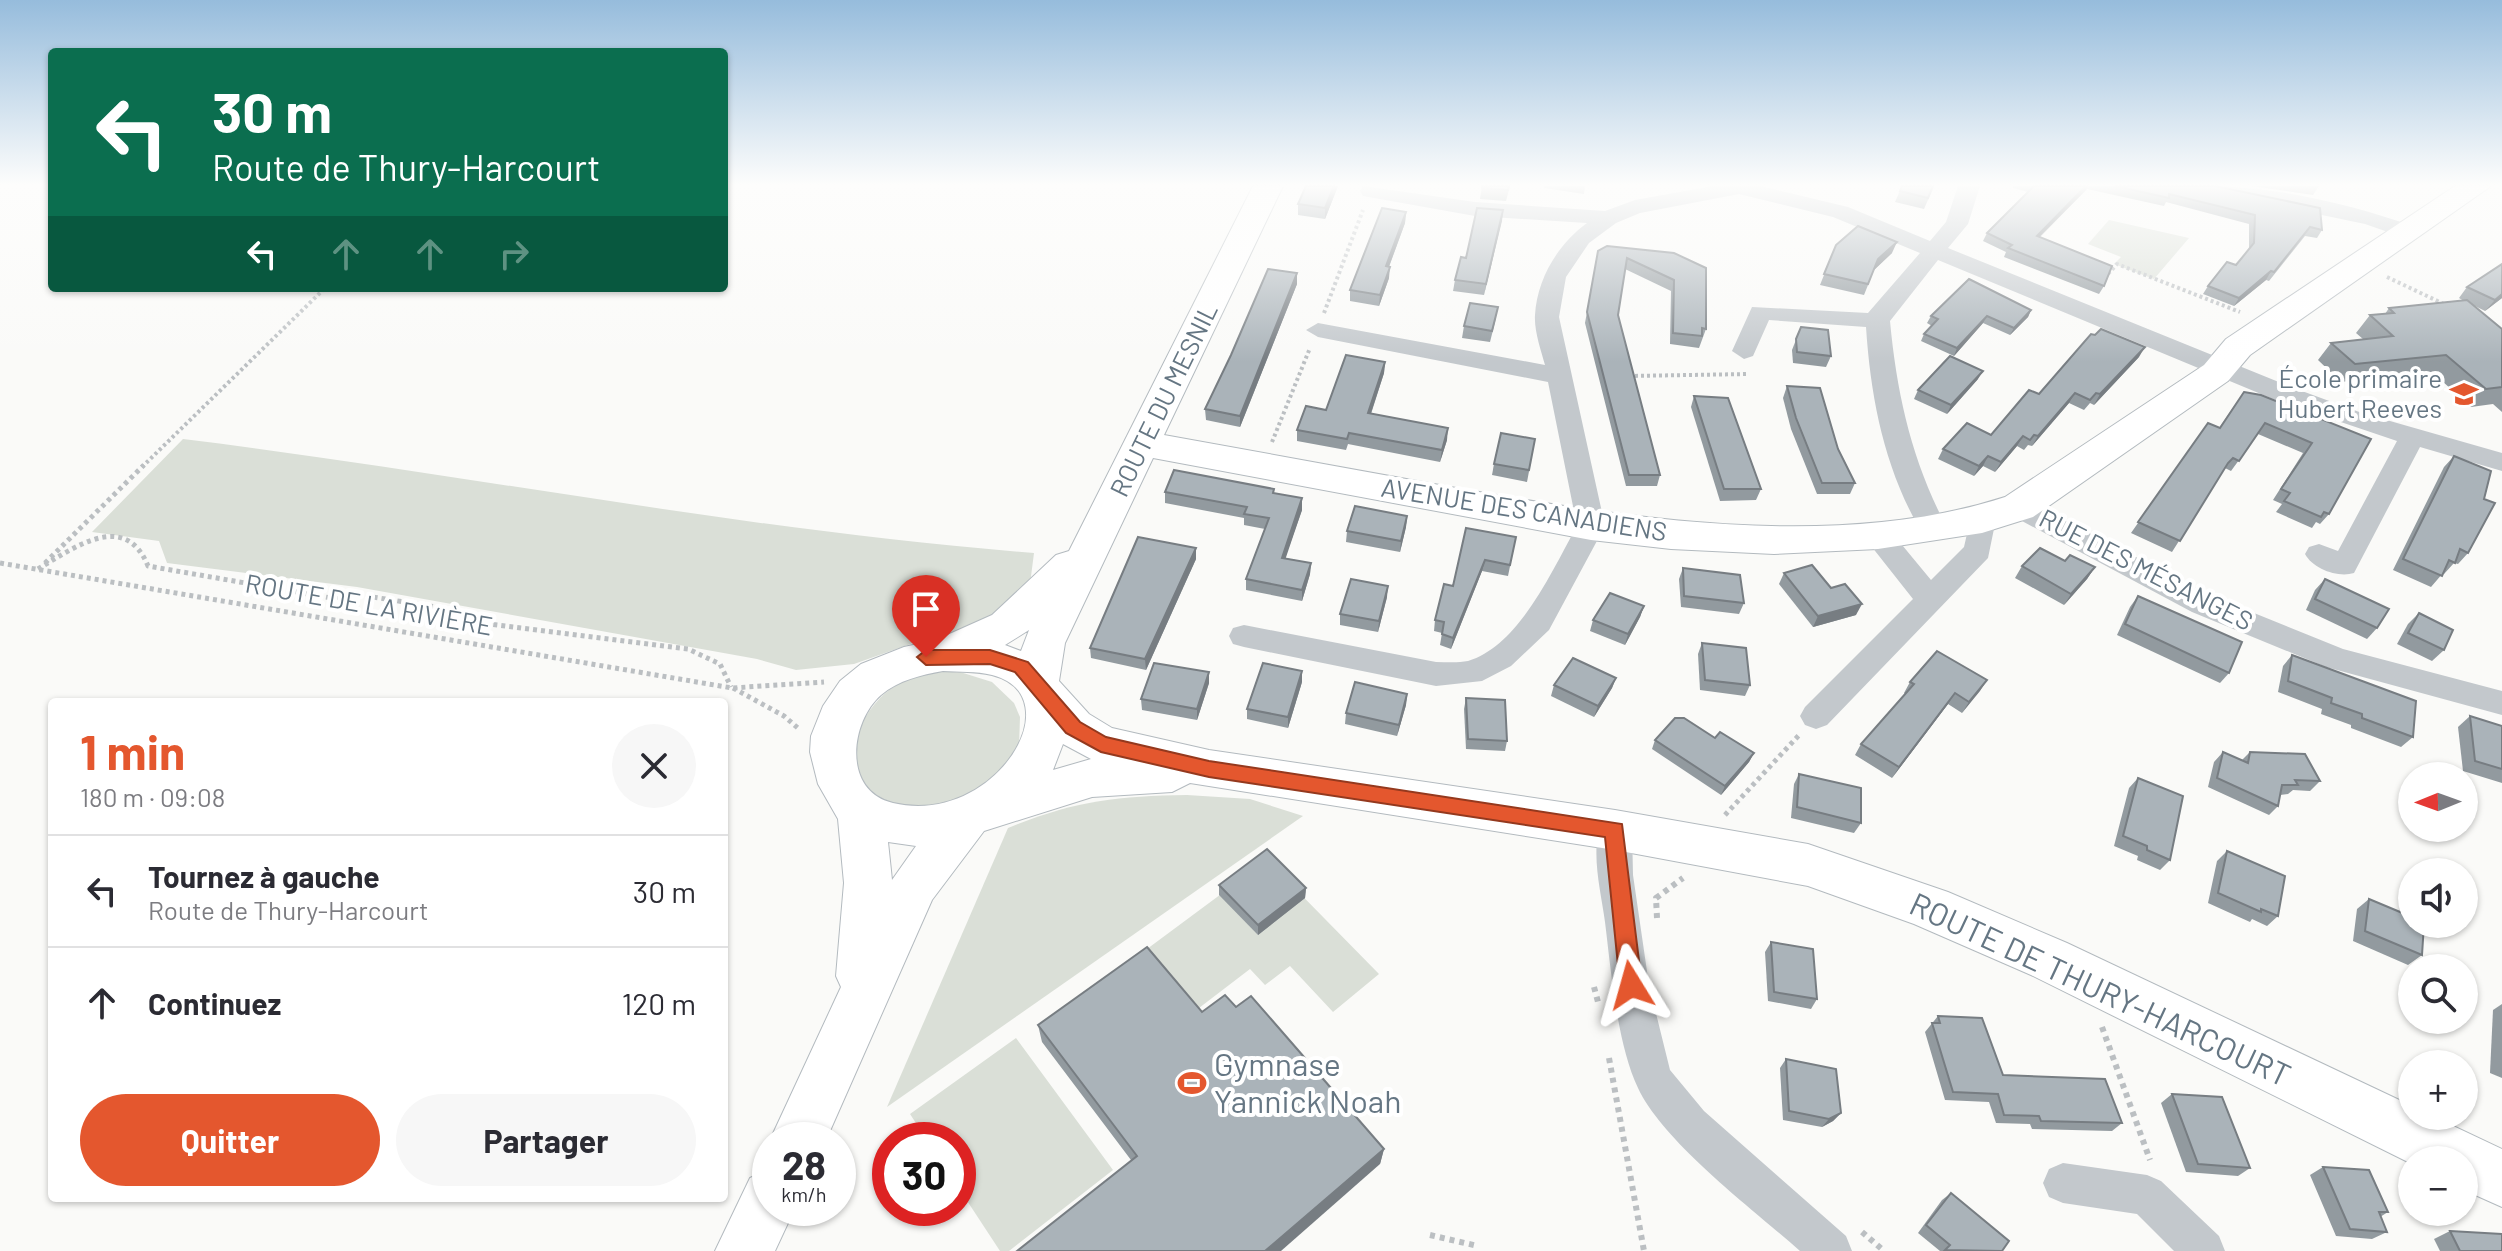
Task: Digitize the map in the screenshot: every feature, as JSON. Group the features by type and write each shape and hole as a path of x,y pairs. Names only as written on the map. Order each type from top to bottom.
{"street":[{"name":"ROUTE DU MESNIL","path":"1042,691 1044,643 1240,244"},
{"path":"1244,636 1436,674 1471,673 1500,658 1538,622 1591,526 1547,317 1554,277 1577,244"},
{"path":"1923,244 2220,368 2353,419 2502,462"},
{"path":"1933,528 1892,442 1883,395 1878,321 1879,315 1941,244"},
{"name":"AVENUE DES CANADIENS","path":"1143,444 1591,526 1671,535 1774,540 1878,535 1933,528 1982,519 2019,507 2090,461 2220,368 2238,347 2388,244"},
{"path":"1744,351 1760,312 1878,321"},
{"path":"1318,330 1560,376"},
{"path":"2319,554 2344,566 2413,436"},
{"name":"RUE DES MÉSANGES","path":"2019,507 2216,610 2337,659 2502,703"},
{"path":"1816,716 1978,551 1982,519"},
{"name":"ROUTE DU MESNIL","path":"943,655 1007,626 1049,589 1102,528"},
{"path":"1878,535 1929,598"},
{"path":"807,1122 860,1009 914,886 981,812 1028,773 1045,730 1042,691 1021,667 1000,660 943,655 910,660 869,680 839,719 831,750 848,796 868,897 860,1009"},
{"name":"ROUTE DE THURY-HARCOURT","path":"1042,691 1073,727 1101,744 1209,769 1490,811 1615,839 1808,865 1930,908 2049,959 2435,1146"},
{"name":"ROUTE DE THURY-HARCOURT","path":"981,812 1092,778 1209,769"},
{"path":"848,796 900,824 981,812"},
{"path":"1615,839 1631,985 1653,1079 1690,1125 1831,1251"},
{"name":"ROUTE DE THURY-HARCOURT","path":"2478,1167 2502,1179"},
{"path":"2063,1183 2147,1195 2204,1251"},
{"path":"744,1251 756,1226"}],"path":[{"path":"2358,263 2451,307"},
{"path":"2076,308 2117,264 2249,316"},
{"path":"38,569 321,292"},
{"path":"1623,376 1750,376 1744,351"},
{"path":"38,569 82,543 109,535 130,538 144,548 148,566 331,598 360,595 436,607 441,618 688,649 720,664 732,688"},
{"name":"ROUTE DE LA RIVIÈRE","path":"0,563 732,688 869,680"},
{"name":"ROUTE DE LA RIVIÈRE","path":"732,688 784,716 814,741 848,796"},
{"path":"1724,816 1816,716"},
{"path":"1657,926 1656,898 1678,879 1689,876"},
{"path":"2099,1018 2155,1173 2147,1195"},
{"path":"1619,1110 1644,1251"},
{"path":"1430,1235 1478,1246"}],"shaded area":[{"path":"2089,244 2184,244 2154,279 2114,264 2121,257"},
{"path":"183,439 821,531 1034,553 1029,592 964,634 916,642 854,664 796,670 757,659 357,587 167,563 159,541 92,532"},
{"path":"942,671 960,672 992,682 1014,703 1020,717 1019,747 1012,763 969,800 909,809 874,796 861,785 850,742 876,702 886,693 908,680"},
{"path":"1187,795 1250,799 1303,816 887,1107 1008,828 1096,802"},
{"path":"1267,860 1379,974 1333,1012 1290,966 1265,985 1250,969 1199,1008 1147,949"},
{"path":"1016,1038 1113,1170 1009,1251 1000,1251 976,1214 976,1122 915,1122 910,1114"}],"building":[{"path":"1368,244 1394,244 1380,295 1350,290"},
{"path":"1469,244 1495,244 1486,284 1455,280 1461,257 1466,258"},
{"path":"1894,244 1878,259 1868,284 1824,274 1836,245"},
{"path":"2058,244 2112,266 2104,286 2008,248 2012,245"},
{"path":"2253,244 2296,244 2274,272 2271,271 2239,298 2208,286 2227,262 2236,265"},
{"path":"1607,246 1674,253 1706,268 1706,329 1702,328 1702,336 1673,333 1674,280 1627,258 1618,315 1660,475 1629,475 1587,312 1598,251"},
{"path":"2502,264 2502,294 2495,300 2467,287"},
{"path":"1268,269 1297,273 1240,416 1205,409 1231,355"},
{"path":"1969,279 2031,310 2014,328 1987,316 1957,348 1924,334 1938,319 1931,316"},
{"path":"2467,300 2502,329 2502,387 2486,389 2446,355 2355,364 2331,343 2393,336 2370,315 2394,313 2389,308"},
{"path":"1470,303 1498,307 1492,331 1464,326"},
{"path":"1801,327 1828,330 1831,356 1797,352 1796,339"},
{"path":"2101,329 2145,347 2100,394 2096,393 2090,400 2075,393 2038,436 2034,435 2030,440 2023,436 2001,462 1988,456 1979,466 1943,449 1967,423 1991,435 2029,390 2039,394 2091,334 2095,335"},
{"path":"1346,355 1385,362 1368,413 1448,428 1442,450 1349,433 1347,439 1297,430 1306,406 1326,410"},
{"path":"1950,356 1983,371 1951,405 1918,390"},
{"path":"1787,386 1820,388 1838,449 1855,483 1822,483"},
{"path":"2244,392 2261,395 2371,439 2329,514 2324,512 2321,517 2284,501 2290,493 2281,489 2312,443 2265,423 2239,461 2233,458 2228,463 2180,541 2138,522 2208,423 2220,428"},
{"path":"1694,396 1728,398 1761,489 1724,489"},
{"path":"1501,433 1535,439 1529,470 1494,464"},
{"path":"2454,456 2491,471 2484,499 2495,503 2468,553 2460,549 2455,563 2449,560 2442,576 2403,559"},
{"path":"1174,470 1274,489 1273,493 1302,498 1282,558 1311,563 1302,590 1246,579 1269,518 1244,514 1247,507 1165,492"},
{"path":"1355,506 1407,516 1401,541 1347,531"},
{"path":"1466,528 1516,537 1510,565 1485,560 1453,638 1442,634 1444,622 1435,620 1444,584 1453,586"},
{"path":"1138,537 1196,548 1145,659 1090,648"},
{"path":"2040,548 2065,561 2070,555 2095,567 2071,594 2022,566"},
{"path":"1812,565 1831,588 1845,584 1862,604 1818,616 1784,573"},
{"path":"1683,568 1740,575 1744,603 1684,596"},
{"path":"1351,579 1388,586 1379,621 1340,614"},
{"path":"2325,579 2389,609 2377,628 2315,599"},
{"path":"1610,593 1644,606 1628,634 1593,620"},
{"path":"2138,596 2242,642 2229,673 2125,624"},
{"path":"2419,613 2453,630 2444,650 2408,633"},
{"path":"1702,643 1746,648 1750,685 1705,680"},
{"path":"1937,651 1987,680 1969,702 1955,693 1899,767 1861,744 1914,684 1910,682"},
{"path":"2292,655 2416,701 2413,737 2362,718 2362,714 2331,703 2332,698 2288,681"},
{"path":"1573,658 1616,678 1598,706 1554,685"},
{"path":"1154,663 1209,672 1197,709 1141,699"},
{"path":"1263,663 1302,671 1288,717 1247,709"},
{"path":"1355,682 1407,694 1399,725 1346,713"},
{"path":"1466,698 1505,700 1507,741 1468,739"},
{"path":"2470,716 2502,726 2502,769 2475,761"},
{"path":"1675,718 1684,718 1715,738 1720,732 1754,753 1725,786 1655,740"},
{"path":"2223,752 2248,763 2250,752 2305,754 2320,781 2295,780 2298,785 2282,785 2278,806 2217,778"},
{"path":"1799,774 1861,788 1861,823 1797,807"},
{"path":"2138,778 2183,796 2170,860 2123,836"},
{"path":"1267,849 1306,888 1258,925 1219,885"},
{"path":"2227,851 2285,876 2278,916 2218,893"},
{"path":"2369,899 2398,911 2398,938 2423,938 2422,954 2420,954 2365,931"},
{"path":"1771,942 1813,949 1817,999 1774,992"},
{"name":"Gymnase Yannick Noah","path":"1147,947 1202,1012 1225,995 1236,1007 1251,996 1384,1149 1265,1251 1017,1251 1137,1156 1038,1025"},
{"path":"1938,1016 1982,1018 2003,1075 2105,1079 2122,1123 2041,1121 2039,1116 2004,1115 1998,1094 1953,1092 1932,1023 1940,1023"},
{"path":"1786,1059 1836,1069 1841,1113 1829,1119 1789,1111"},
{"path":"2172,1094 2222,1097 2250,1168 2198,1164"},
{"path":"2323,1167 2369,1170 2388,1212 2379,1212 2387,1232 2350,1229"},
{"path":"1951,1193 2009,1241 2002,1251 1945,1250 1950,1245 1926,1225"},
{"path":"2450,1231 2502,1234 2502,1251 2460,1251"}],"place":[{"name":"École primaire Hubert Reeves","path":"2464,394"},
{"name":"Gymnase Yannick Noah","path":"1192,1083"}],"route":[{"path":"926,657 990,657 1021,667 1073,727 1101,744 1209,769 1615,830 1616,875 1631,985"}]}
